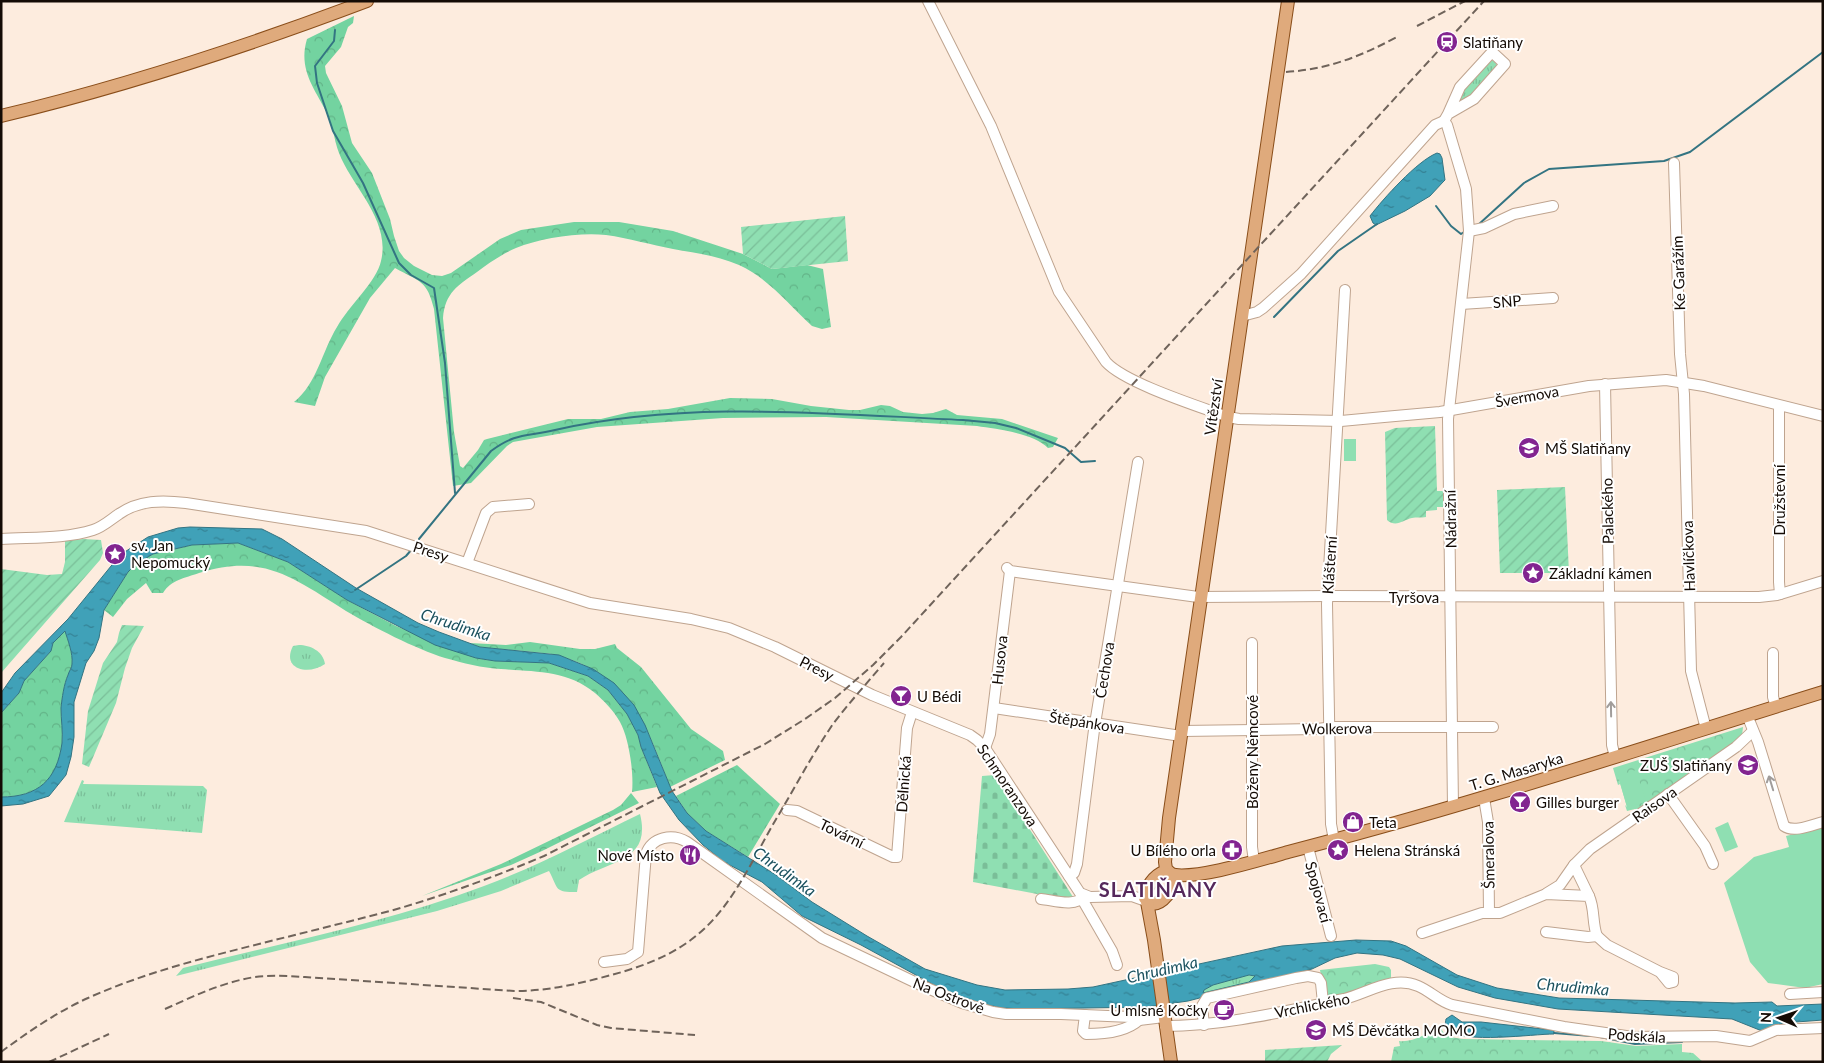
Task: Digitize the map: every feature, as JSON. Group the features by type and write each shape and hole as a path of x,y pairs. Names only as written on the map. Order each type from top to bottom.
{"main road":[{"path":"1,116 176,67 299,27 367,1"},
{"name":"Vítězství","path":"1170,874 1166,869 1165,862 1169,818 1288,1"},
{"name":"T. G. Masaryka","path":"1171,1062 1155,948 1145,893 1161,873 1183,875 1215,870 1334,840 1484,798 1823,692"},
{"name":"Vítězství","path":"1152,882 1159,866 1169,818"},
{"name":"T. G. Masaryka","path":"1155,948 1156,913 1160,902 1178,884 1215,870"},
{"path":"1169,891 1174,881 1170,874"},
{"path":"1146,901 1154,905 1160,902"}],"street":[{"name":"Švermova","path":"928,1 991,126 1053,278 1065,301 1108,365 1156,390 1228,417 1338,421 1449,410 1605,384 1658,380 1682,382 1823,416"},
{"path":"1242,316 1260,310 1290,284 1435,125 1467,105 1474,99 1505,64 1492,52 1460,87 1446,118"},
{"name":"Nádražní","path":"1446,118 1466,187 1469,231 1449,410 1453,807"},
{"name":"Ke Garážím","path":"1674,164 1682,382"},
{"path":"1469,231 1484,228 1514,214 1553,206"},
{"name":"Klášterní","path":"1334,840 1331,824 1328,596 1345,290"},
{"name":"SNP","path":"1461,304 1553,298"},
{"name":"Havlíčkova","path":"1682,382 1692,676 1706,728"},
{"name":"Palackého","path":"1605,384 1612,745 1615,757"},
{"name":"Družstevní","path":"1779,406 1780,594"},
{"name":"Čechova","path":"1069,876 1074,873 1077,864 1095,723 1138,462"},
{"name":"Presy","path":"1,538 84,532 101,527 130,507 154,501 169,501 366,531 590,603 691,619 729,628 775,647 850,685"},
{"path":"467,563 488,510 493,507 529,504"},
{"name":"Tyršova","path":"1009,570 1201,598 1328,596 1760,597 1780,594 1823,580"},
{"name":"Husova","path":"985,748 994,708 1009,570"},
{"name":"Boženy Němcové","path":"1252,643 1252,847 1254,861"},
{"path":"1773,653 1773,697 1776,707"},
{"name":"Schmoranzova","path":"850,685 970,735 980,742 1083,898"},
{"name":"Štěpánkova","path":"994,708 1181,734"},
{"name":"Dělnická","path":"897,857 907,728 912,712"},
{"path":"1747,716 1758,742 1783,823 1788,828 1796,829 1823,822"},
{"name":"Wolkerova","path":"1181,734 1329,727 1493,728"},
{"name":"Raisova","path":"1546,894 1560,885 1576,862 1590,849 1736,747 1753,731"},
{"path":"1668,794 1705,846 1713,864"},
{"name":"Šmeralova","path":"1484,798 1488,822 1489,913"},
{"name":"Tovární","path":"787,810 797,812 870,847 897,857"},
{"name":"Na Ostrově","path":"604,962 627,959 638,952 646,854 656,842 669,837 679,838 822,938 925,987 982,1009 1006,1014 1131,1017 1139,1020 1164,1019"},
{"name":"Spojovací","path":"1308,847 1331,936"},
{"path":"1576,862 1589,896 1597,936 1607,945 1660,972"},
{"path":"1041,899 1068,902 1083,898 1112,896 1137,891 1152,882"},
{"path":"1422,933 1461,920 1489,913 1502,912 1546,894 1589,896"},
{"path":"1112,896 1134,896 1146,901"},
{"path":"1083,898 1112,951 1117,965"},
{"path":"1546,932 1588,937 1597,936"},
{"path":"1204,1025 1202,1006 1207,998 1296,978 1308,976 1318,978 1321,983 1323,1003"},
{"name":"Vrchlického","path":"1164,1019 1204,1025 1352,998 1384,985 1404,981 1421,987 1445,1003 1452,1005"},
{"path":"1790,994 1823,992"},
{"name":"Podskála","path":"1452,1005 1564,1027 1633,1036 1716,1036 1750,1042 1776,1030 1823,1028"},
{"name":"Na Ostrově","path":"1085,1015 1083,1030 1086,1034 1124,1029 1132,1026 1139,1020"}],"green space":[{"path":"354,16 353,23 348,27 341,47 325,66 326,73 342,106 352,143 372,173 390,219 399,251 414,266 432,275 442,276 451,273 500,239 521,230 574,222 619,222 673,231 743,254 772,269 807,265 823,269 831,327 822,329 812,326 778,292 750,270 715,257 596,234 548,239 526,244 506,253 458,286 446,302 444,309 443,318 454,432 460,466 463,468 484,440 487,439 568,419 601,419 630,412 668,409 730,398 772,399 849,410 860,410 881,405 890,406 903,412 922,414 946,409 957,415 1002,419 1058,438 1053,447 1048,448 1042,443 1024,435 977,426 826,417 723,418 597,427 513,442 471,483 453,486 434,309 425,287 416,279 395,268 370,298 325,377 315,406 294,402 302,395 314,377 337,327 374,277 381,261 383,246 376,218 339,153 329,118 309,78 304,60 307,39"},
{"path":"1489,60 1495,61 1498,68 1474,97 1459,102 1466,85"},
{"path":"845,216 848,261 772,269 743,254 741,227"},
{"path":"1435,426 1437,491 1443,491 1443,507 1437,507 1437,510 1426,511 1426,517 1412,518 1396,523 1390,522 1387,520 1385,432 1395,428"},
{"path":"1344,439 1356,439 1356,461 1344,461"},
{"path":"1565,487 1569,573 1500,573 1497,490"},
{"path":"101,540 103,553 100,560 1,673 1,569 47,575 62,574 65,562 65,541"},
{"path":"238,543 288,562 347,600 396,626 476,658 495,661 549,663 588,676 608,690 627,714 638,735 657,787 632,792 630,756 623,729 618,718 608,706 584,685 562,676 480,666 434,654 382,631 310,588 277,572 242,566 222,568 179,580 170,585 163,593 152,593 146,583 127,599 113,617 104,610 128,572 136,564 153,554 192,545"},
{"path":"122,625 144,626 132,648 116,703 89,767 82,764 88,711 103,663 117,642"},
{"path":"65,630 71,651 72,664 62,701 62,743 56,767 51,776 36,790 26,794 1,797 1,713 19,693 24,681 51,651 53,643"},
{"path":"530,642 580,649 595,649 615,644 617,648 641,667 691,729 723,751 725,760 670,787 653,743 633,706 620,690 604,676 584,665 557,655 480,647 470,643 506,645"},
{"path":"293,646 307,646 319,652 325,664 318,668 304,670 293,665 290,654"},
{"path":"1743,727 1739,742 1638,811 1635,809 1627,811 1618,776 1620,784 1618,785 1613,768"},
{"path":"737,765 780,804 748,857 706,831 687,813 676,796"},
{"path":"1636,770 1646,802 1627,807 1618,776"},
{"path":"995,775 1073,897 1069,900 973,882 982,776"},
{"path":"82,780 84,781 83,784 203,786 207,790 202,833 64,822"},
{"path":"631,793 639,803 511,865 422,896 501,864 613,810 621,805"},
{"path":"640,814 642,830 640,842 634,851 625,858 579,880 577,892 558,889 549,871 501,891 437,911 176,976 183,968 335,931 448,899 524,870"},
{"path":"1728,822 1738,847 1725,852 1715,828"},
{"path":"1823,827 1823,984 1805,988 1768,983 1750,962 1724,883 1754,857 1789,847 1786,836"},
{"path":"1375,964 1389,967 1391,970 1391,981 1326,1000 1320,970"},
{"path":"1248,975 1255,976 1249,982 1203,994 1204,990 1213,985"},
{"path":"1440,1025 1445,1034 1463,1039 1601,1041 1636,1046 1682,1044 1682,1052 1693,1053 1703,1062 1391,1062 1394,1047 1400,1046 1399,1041 1421,1037"},
{"path":"1342,1045 1331,1054 1327,1062 1265,1062 1265,1050"}],"water":[{"path":"1437,153 1442,158 1445,180 1430,196 1405,211 1376,225 1373,223 1370,216 1392,191 1410,172"},
{"path":"178,528 262,529 282,539 356,588 418,623 439,632 480,647 559,655 593,669 614,683 634,705 645,725 672,791 687,813 706,831 776,875 812,902 925,969 977,985 1005,990 1093,987 1282,946 1356,940 1391,941 1406,946 1457,975 1497,988 1559,998 1735,1003 1772,1002 1777,1006 1823,1004 1823,1020 1783,1023 1762,1031 1732,1019 1558,1009 1495,998 1458,987 1400,959 1383,955 1357,953 1335,958 1312,969 1188,1001 1146,1007 1025,1009 1002,1008 970,1001 947,992 861,945 802,916 762,882 724,862 703,845 679,820 660,793 638,735 627,714 608,690 588,676 549,663 495,661 476,658 435,645 347,600 288,562 238,543 192,545 153,554 136,564 128,572 104,610 99,638 94,651 86,663 74,702 74,737 66,775 49,796 23,804 1,806 1,797 25,794 35,790 44,784 56,767 62,743 61,708 65,683 72,667 71,651 65,631 53,643 51,651 24,681 19,693 1,713 1,693 15,673 68,619 120,555 148,537","holes":["1249,975 1255,976 1249,982 1203,993 1204,990 1213,985"]},
{"path":"1452,1015 1462,1022 1481,1022 1552,1030 1554,1034 1468,1037 1447,1029 1445,1025 1446,1019"}],"waterway":[{"path":"335,30 334,41 315,66 317,83 333,131 363,183 399,263 411,275 434,288 445,363 455,493"},
{"path":"1478,225 1524,183 1549,169 1664,161 1690,152 1823,52"},
{"path":"1436,206 1451,226 1461,234 1464,232"},
{"path":"1274,317 1338,251 1377,224"},
{"path":"419,539 491,451 500,445 522,436 605,421 656,415 707,412 809,413 995,423 1016,428 1065,448 1081,462 1095,461"},
{"path":"355,590 406,556 412,549"},
{"path":"1554,1033 1591,1036"},
{"path":"1600,1037 1635,1044 1682,1042"}],"railway":[{"path":"1417,26 1465,1"},
{"path":"1,1052 54,1016 88,998 125,983 201,959 410,905 468,886 544,856 765,744 835,698 873,665 901,637 1484,1"},
{"path":"1286,72 1331,65 1371,50 1399,36"},
{"path":"165,1009 220,986 255,977 293,976 525,991 576,984 626,971 654,961 692,939 715,918 735,892 825,736 845,708 884,663"},
{"path":"513,998 541,1002 597,1025 611,1028 695,1035"},
{"path":"49,1062 109,1034"}],"place":[{"name":"Slatiňany","path":"1447,42"},
{"name":"MŠ Slatiňany","path":"1529,448"},
{"name":"sv. Jan Nepomucký","path":"115,554"},
{"name":"Základní kámen","path":"1533,573"},
{"name":"U Bédi","path":"901,696"},
{"name":"ZUŠ Slatiňany","path":"1748,765"},
{"name":"Gilles burger","path":"1520,802"},
{"name":"Teta","path":"1353,822"},
{"name":"U Bílého orla","path":"1232,850"},
{"name":"Helena Stránská","path":"1338,850"},
{"name":"Nové Místo","path":"690,855"},
{"name":"U mlsné Kočky","path":"1224,1010"},
{"name":"MŠ Děvčátka MOMO","path":"1316,1030"}],"district":[{"name":"SLATIŇANY","path":"1158,889"}],"water label":[{"name":"Chrudimka","path":"456,624"},
{"name":"Chrudimka","path":"785,871"},
{"name":"Chrudimka","path":"1162,969"},
{"name":"Chrudimka","path":"1573,986"}]}
